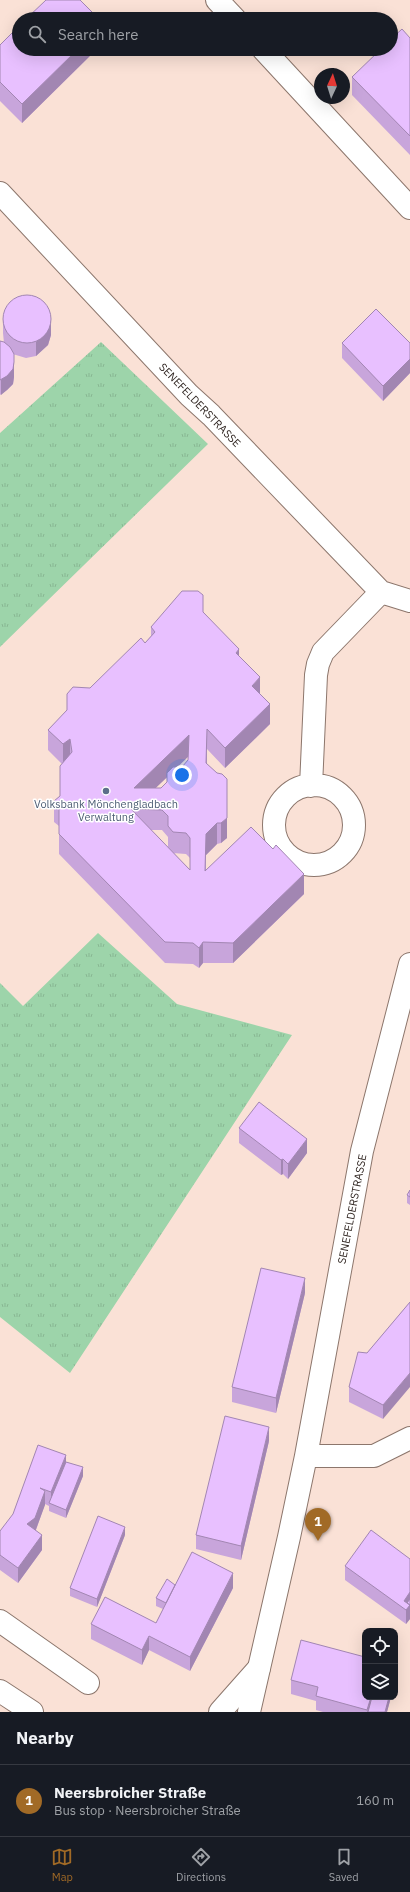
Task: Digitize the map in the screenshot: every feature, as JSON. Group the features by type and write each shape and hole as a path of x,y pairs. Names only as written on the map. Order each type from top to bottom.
{"street":[{"path":"217,0 228,12"},
{"path":"269,56 410,208"},
{"name":"SENEFELDERSTRASSE","path":"0,193 189,395 211,415 381,592 410,601"},
{"path":"311,786 316,675 318,664 323,652 381,592"},
{"name":"SENEFELDERSTRASSE","path":"249,1712 306,1456 362,1151 410,964"},
{"path":"306,1456 374,1456 410,1438"},
{"path":"0,1621 88,1683"},
{"path":"220,1712 259,1668"},
{"path":"0,1691 32,1712"}],"green space":[{"path":"101,342 208,444 0,647 0,433"},
{"path":"98,933 177,1004 292,1035 70,1373 0,1317 0,983 23,1006"}],"building":[{"path":"46,0 80,0 92,12 33,12"},
{"path":"402,29 410,38 410,136 352,77 374,56 398,56 398,33"},
{"path":"12,33 12,56 71,56 22,104 0,82 0,45"},
{"path":"27,295 36,297 44,302 49,310 51,319 49,328 44,336 36,341 27,343 18,341 10,336 5,328 3,319 5,310 10,302 18,297"},
{"path":"376,309 410,343 410,359 383,386 342,343"},
{"path":"0,341 4,342 10,347 14,354 14,362 13,369 7,376 0,380"},
{"name":"Volksbank Mönchengladbach Verwaltung","path":"182,591 198,591 203,595 203,612 239,649 236,653 260,677 252,686 270,704 225,748 207,729 206,763 217,773 222,774 227,779 227,818 221,823 217,823 206,834 205,871 251,827 273,849 276,845 304,874 233,943 203,942 199,948 193,943 165,942 59,834 59,806 54,801 60,796 60,766 72,752 70,739 63,744 48,730 67,710 67,694 73,687 90,688 141,638 145,643 155,632 151,627","holes":["189,735 188,760 182,767 173,767 167,773 167,782 161,788 134,788","131,809 162,810 168,816 168,826 173,832 186,833 190,838 190,870"]},
{"path":"259,1102 307,1139 288,1164 239,1128"},
{"path":"410,1190 410,1197 407,1195"},
{"path":"261,1268 305,1278 276,1398 232,1387"},
{"path":"410,1302 410,1373 383,1405 349,1387 358,1352 367,1353"},
{"path":"225,1416 269,1427 241,1546 196,1535"},
{"path":"38,1445 66,1455 51,1492 40,1488 45,1491 35,1518 27,1524 42,1535 18,1568 0,1555 0,1531 13,1514"},
{"path":"66,1462 83,1467 66,1510 49,1503"},
{"path":"98,1516 125,1527 97,1599 70,1588"},
{"path":"371,1530 410,1559 410,1592 404,1601 410,1605 406,1610 345,1566"},
{"path":"192,1552 233,1573 190,1657 149,1636 142,1650 91,1624 105,1597 156,1623"},
{"path":"167,1579 175,1585 166,1603 156,1598"},
{"path":"301,1640 362,1656 362,1700 370,1700 367,1710 316,1696 318,1687 291,1680"},
{"path":"371,1700 388,1700 385,1712 368,1712"}],"place":[{"name":"Volksbank Mönchengladbach Verwaltung","path":"106,791"},
{"name":"Neersbroicher Straße","path":"318,1541"}]}
